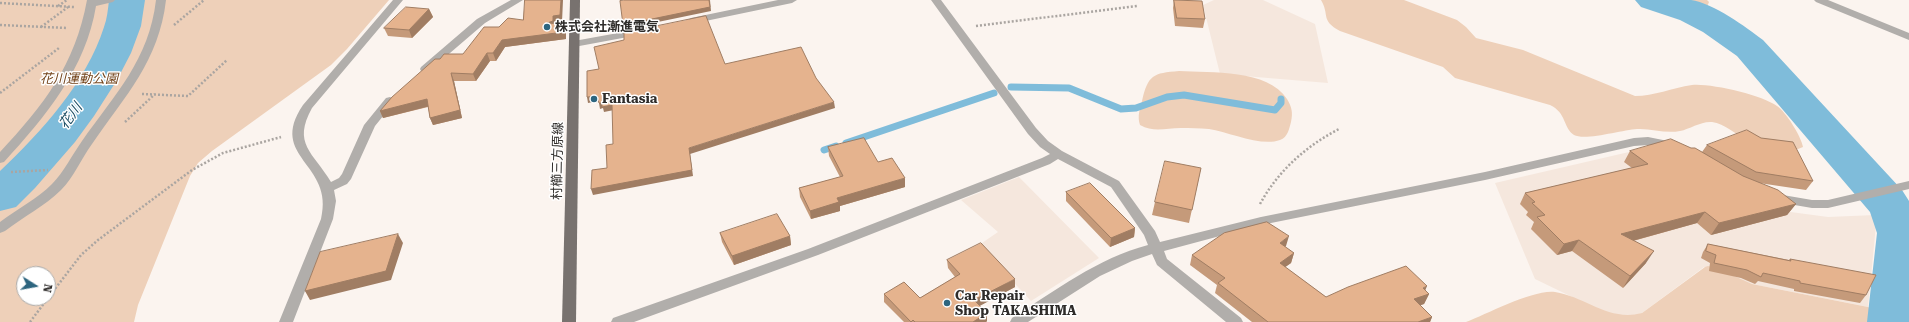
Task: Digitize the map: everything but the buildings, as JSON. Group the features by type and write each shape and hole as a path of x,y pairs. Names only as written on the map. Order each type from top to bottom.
{"main road":[{"name":"村櫛三方原線","path":"568,322 575,0"}],"street":[{"path":"0,228 38,202 63,180 80,152 122,94 144,59 156,32 160,17 161,0"},
{"path":"286,322 327,219 330,206 327,188 299,144 296,134 298,121 307,107 398,0"},
{"path":"419,74 481,21 518,0"},
{"path":"684,22 792,0"},
{"path":"936,0 1032,131 1044,144 1058,154 1115,184 1150,234 1162,262 1236,322"},
{"path":"1819,0 1909,37"},
{"path":"0,159 41,112 61,83 79,50 99,2"},
{"path":"574,44 652,29"},
{"path":"327,188 343,181 347,176 370,126 379,113 398,93"},
{"path":"1017,322 1109,264 1156,248 1267,219 1485,176 1634,142 1648,141 1664,143 1686,150"},
{"path":"618,322 813,252 1038,164 1058,154"},
{"path":"1762,193 1794,202 1828,204 1909,185"}],"path":[{"path":"58,7 67,0"},
{"path":"156,32 170,29 204,0"},
{"path":"0,4 77,8 99,2"},
{"path":"958,29 1137,6"},
{"path":"41,27 68,7"},
{"path":"0,25 68,28 70,33"},
{"path":"0,93 60,47"},
{"path":"122,94 131,93 188,96 227,60"},
{"path":"1267,219 1262,212 1260,205 1287,166 1310,145 1339,128"},
{"path":"56,288 81,255 98,240 192,170 223,153 296,134"},
{"path":"8,172 54,170"},
{"path":"30,322 42,306"}],"shaded area":[{"path":"1214,0 1263,0 1315,24 1328,83 1220,74 1203,5"},
{"path":"1642,149 1783,211 1828,217 1875,215 1876,225 1868,307 1752,284 1704,267 1642,313 1631,317 1601,311 1535,279 1495,183"},
{"path":"1019,177 1099,258 1031,301 979,245 998,232 961,200"}],"green space":[{"name":"花川運動公園","path":"0,0 389,0 347,49 331,65 212,151 198,163 190,176 138,305 134,322 0,322"},
{"path":"1321,0 1404,0 1457,20 1476,38 1523,50 1635,96 1649,95 1692,85 1711,86 1748,94 1770,102 1781,109 1796,131 1803,147 1792,150 1757,144 1717,123 1712,122 1674,132 1637,129 1579,137 1571,132 1559,112 1550,105 1455,78 1443,67 1340,31 1330,24 1326,17 1324,5"},
{"path":"1668,0 1707,0 1709,2 1707,7 1692,7"},
{"path":"1179,71 1238,74 1267,82 1278,89 1290,105 1292,110 1292,119 1289,130 1283,139 1272,142 1264,142 1209,129 1181,128 1160,130 1150,129 1140,125 1140,110 1144,92 1149,81 1153,77 1163,73"},
{"path":"1708,266 1752,284 1868,307 1878,313 1879,322 1466,322 1523,298 1546,292 1555,292 1566,295 1608,312 1630,315 1642,313"}],"water":[{"path":"77,116 71,135 46,141 37,139 66,117"}],"waterway":[{"name":"花川","path":"0,196 40,156 80,107 98,80 112,53 122,26 127,0"},
{"path":"1653,0 1680,8 1704,18 1739,39 1750,48 1886,201 1895,216 1900,233 1892,322"},
{"path":"1011,87 1069,88 1121,109 1136,108 1167,97 1184,95 1275,110 1281,103 1281,99"},
{"path":"846,143 994,93"},
{"path":"824,150 836,146"},
{"path":"1887,202 1894,200"}],"place":[{"name":"株式会社漸進電気","path":"547,27"},
{"name":"Fantasia","path":"594,99"},
{"name":"Car Repair Shop TAKASHIMA","path":"947,303"}]}
